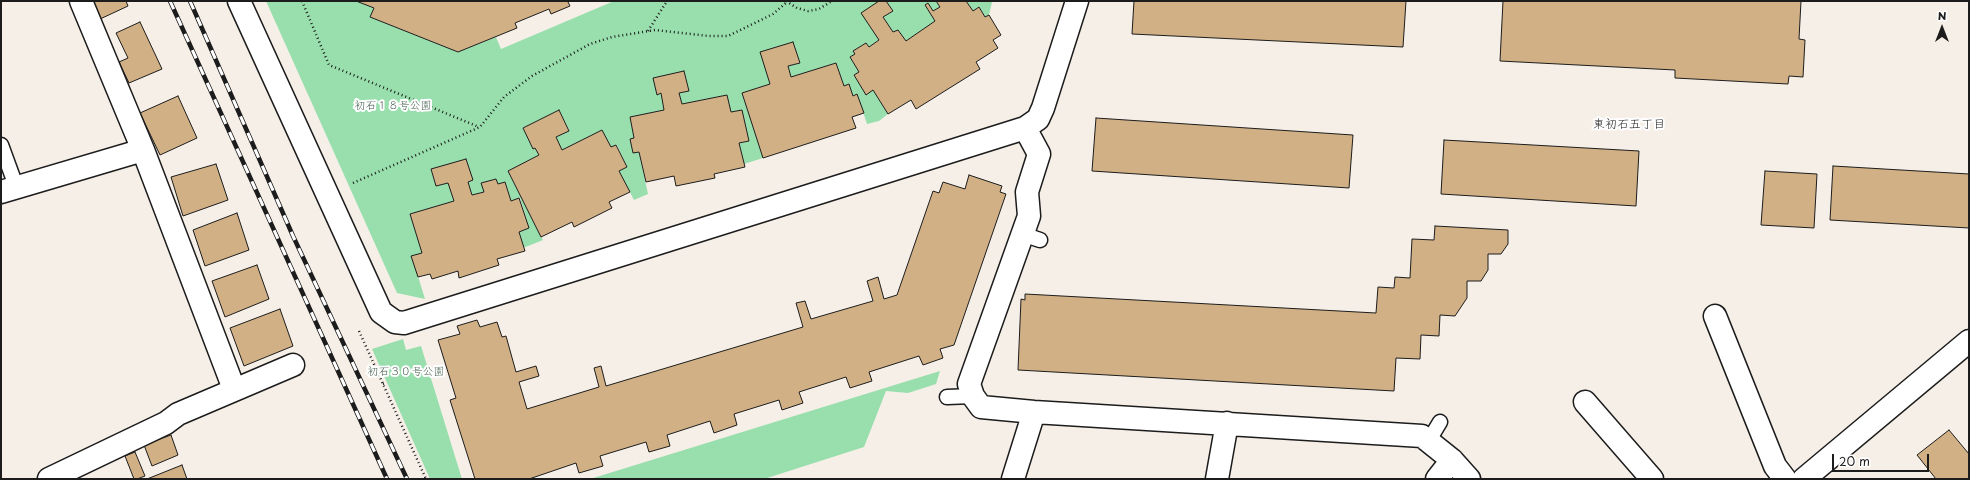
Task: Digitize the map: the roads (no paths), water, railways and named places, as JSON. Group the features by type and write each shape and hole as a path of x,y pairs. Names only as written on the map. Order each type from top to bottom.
{"street":[{"path":"81,1 143,150 234,389"},
{"path":"240,1 381,312 395,322 404,323 1025,128 1038,119 1043,108 1077,1"},
{"path":"1025,128 1039,154 1027,192 1031,237 969,384 973,396 981,407 1034,412 1422,436 1452,460 1469,479"},
{"path":"9,189 143,150"},
{"path":"1716,316 1775,466 1785,479"},
{"path":"1804,479 1969,340"},
{"path":"49,479 166,424 178,414 293,365"},
{"path":"1585,402 1652,479"},
{"path":"1013,479 1034,412"},
{"path":"1217,479 1227,424"},
{"path":"1436,479 1452,460"}],"lane":[{"path":"1,145 9,189"},
{"path":"946,396 973,396"},
{"path":"1428,442 1440,422"}],"railway":[{"path":"170,1 387,479"},
{"path":"190,1 293,236 407,479"}],"district":[{"name":"東初石五丁目","path":"1629,125"}],"park label":[{"name":"初石１８号公園","path":"393,106"},
{"name":"初石３０号公園","path":"406,372"}]}
